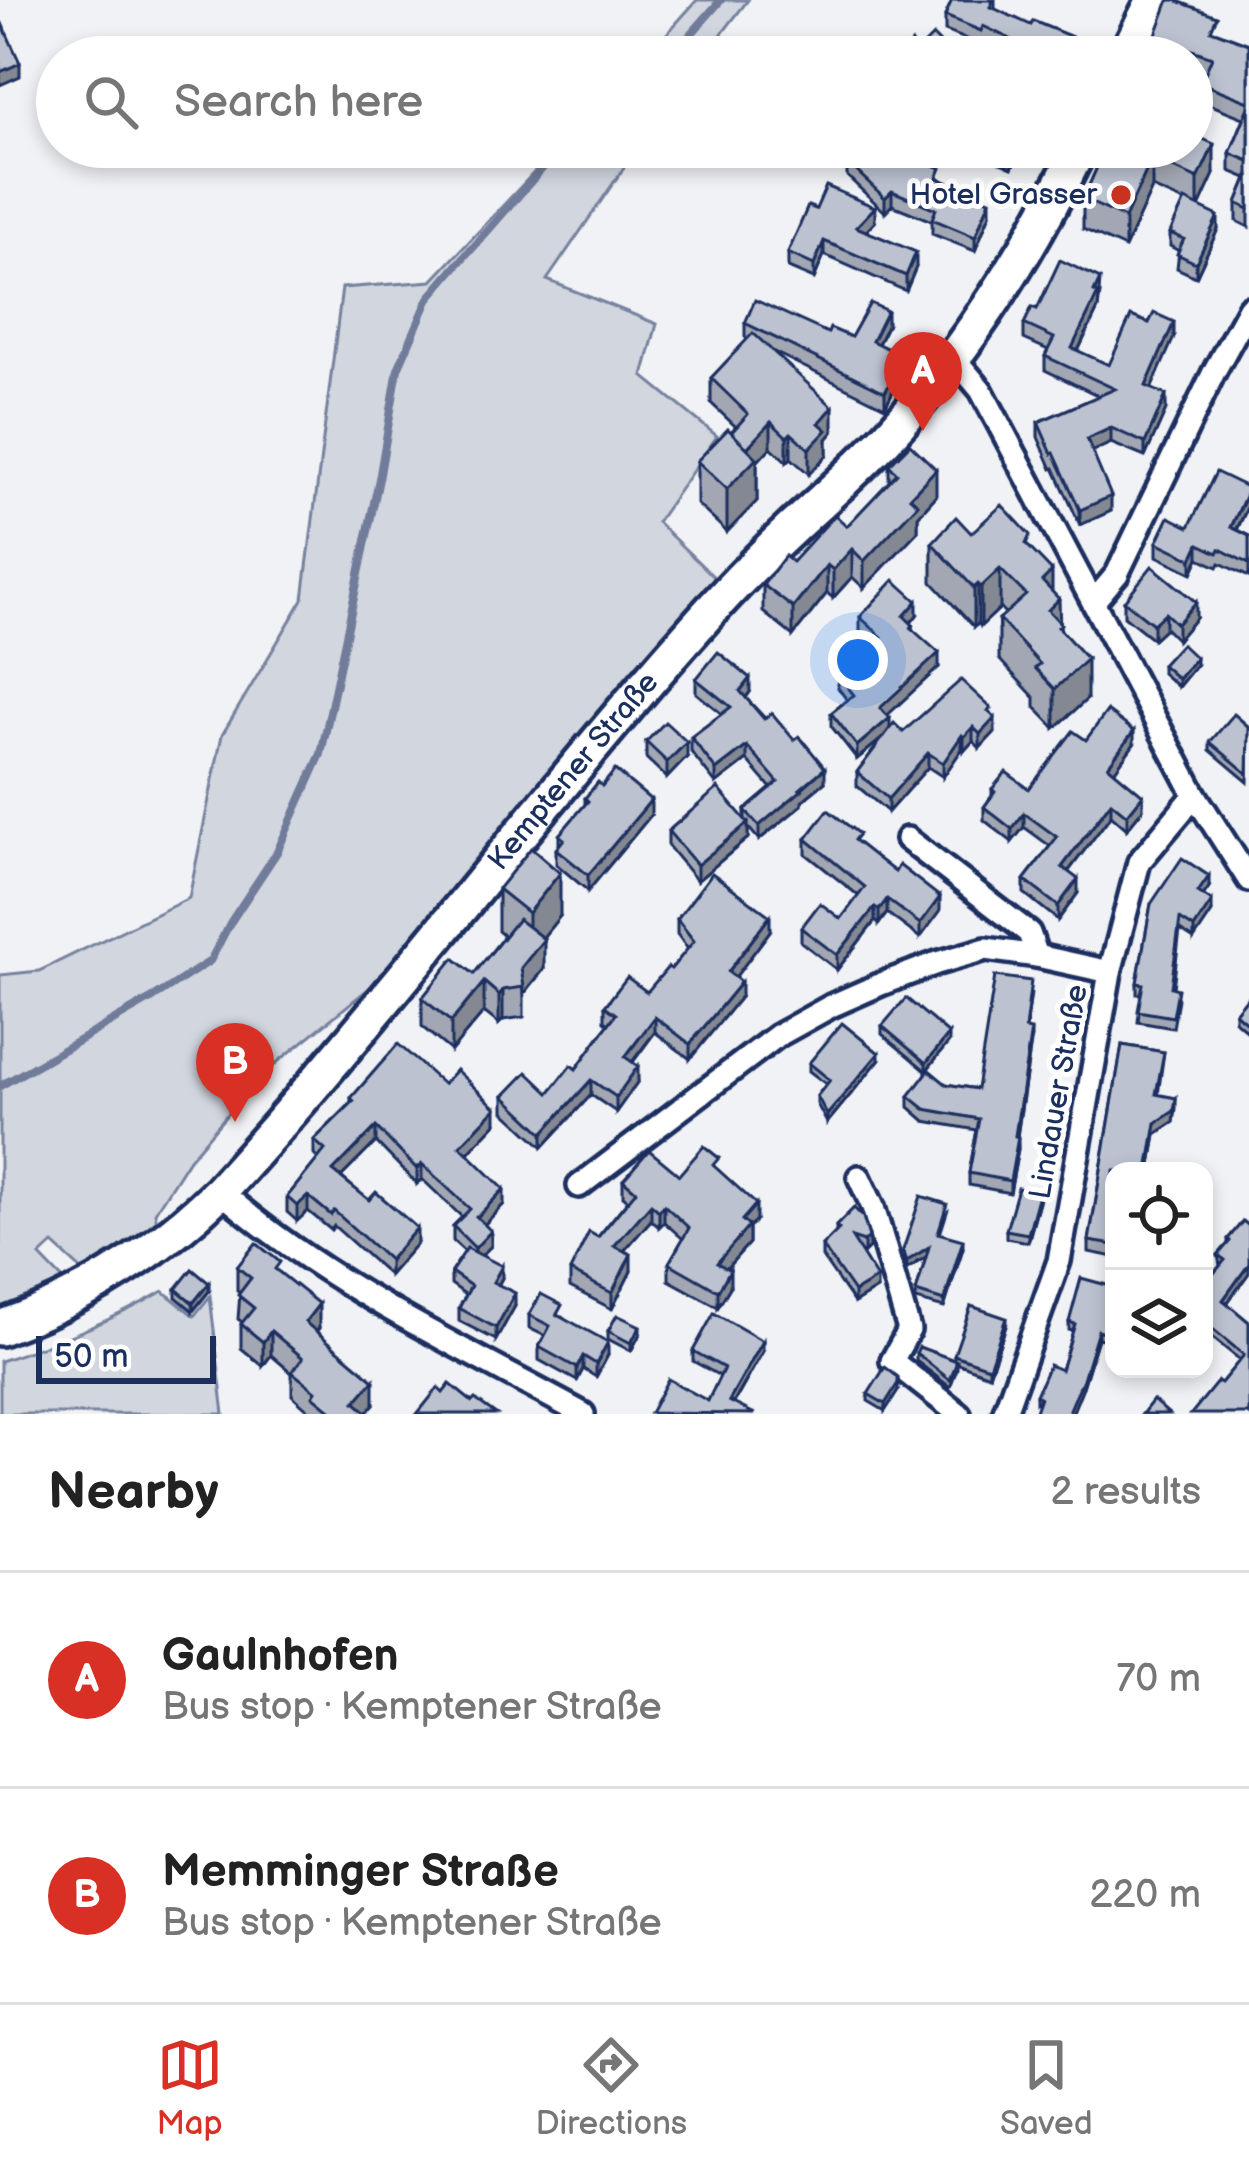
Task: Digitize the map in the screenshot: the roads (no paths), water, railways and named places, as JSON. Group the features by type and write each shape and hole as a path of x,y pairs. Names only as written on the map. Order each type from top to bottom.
{"street":[{"path":"1136,36 1154,0"},
{"name":"Kemptener Straße","path":"0,1328 53,1307 129,1266 220,1190 409,973 658,670 764,554 878,448 954,358 1033,240 1069,168"},
{"path":"1095,600 1117,574 1249,308"},
{"path":"954,358 981,390 1195,795 1249,880"},
{"name":"Lindauer Straße","path":"1004,1414 1059,1262 1110,972 1139,862 1195,795"},
{"path":"907,839 1029,933 1037,956"},
{"path":"579,1186 777,1036 831,1006 919,970 986,950 1110,972"},
{"path":"859,1177 874,1207 909,1330 892,1361 959,1414"},
{"path":"220,1190 277,1239 358,1289 584,1414"}],"waterway":[{"path":"689,36 721,0"},
{"path":"471,250 543,168"},
{"path":"0,1086 210,961 277,852 321,754 398,369 429,298 471,249"}],"place":[{"name":"Hotel Grasser","path":"1121,195"},
{"name":"Gaulnhofen","path":"923,431"},
{"name":"Memminger Straße","path":"235,1122"}]}
